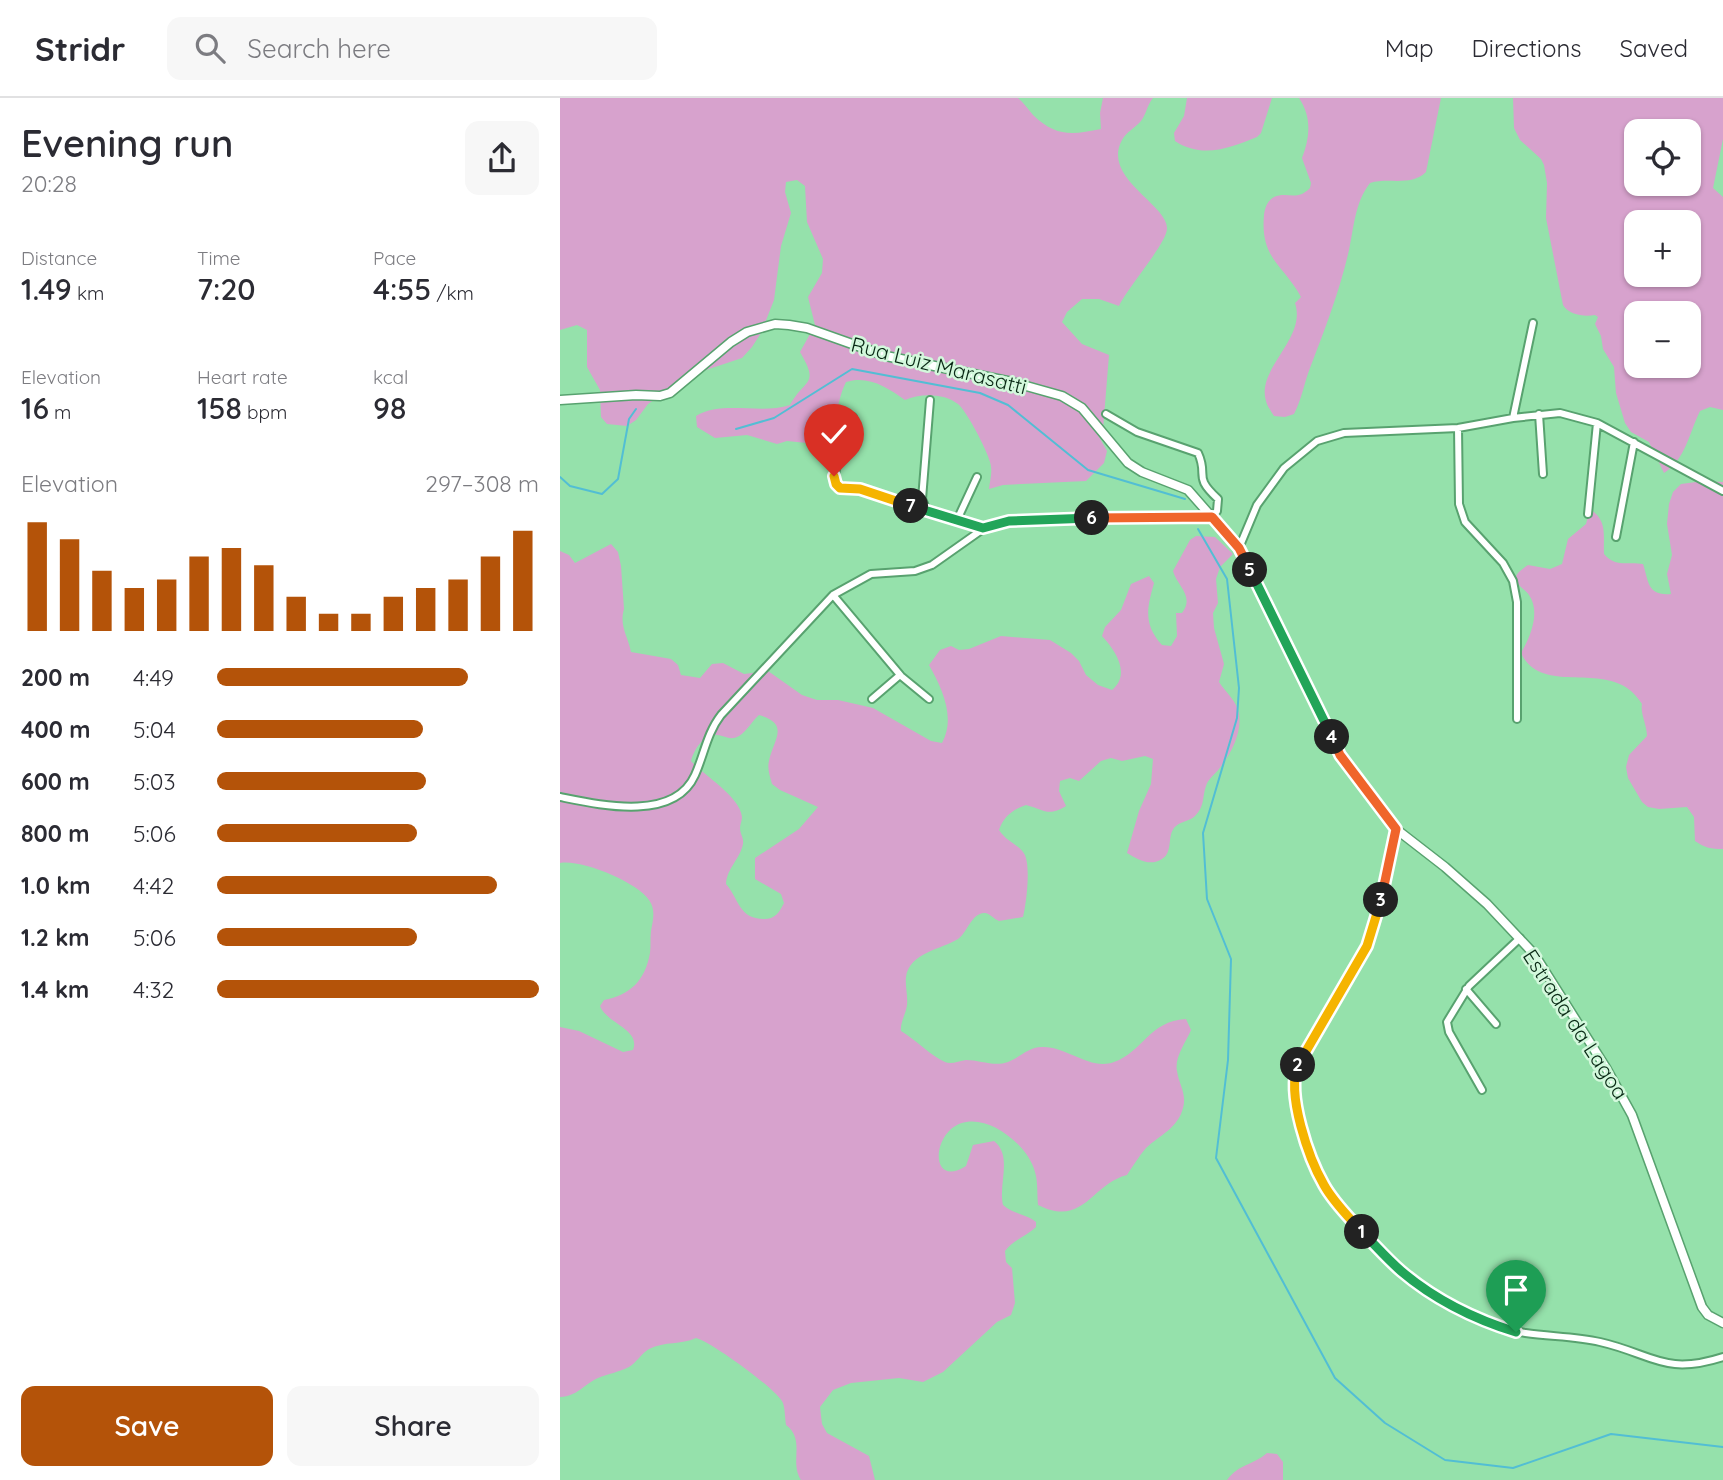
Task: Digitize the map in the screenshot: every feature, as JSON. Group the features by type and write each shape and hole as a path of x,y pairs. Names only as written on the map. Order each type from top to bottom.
{"street":[{"path":"1513,418 1533,323"},
{"name":"Rua Luiz Marasatti","path":"560,400 660,396 670,393 747,332 775,324 807,328 886,356 1012,382 1062,397 1082,408 1134,468 1188,491 1239,548"},
{"path":"927,512 921,493 930,400"},
{"path":"1239,548 1257,505 1284,468 1317,441 1345,433 1458,428 1560,413 1597,423 1723,491"},
{"path":"560,797 619,806 644,806 678,797 695,776 717,720 832,595 871,573 915,571 932,565 983,528 1009,521 1212,517 1217,511 1218,499 1203,486 1198,453 1137,432 1106,414"},
{"path":"1539,414 1543,474"},
{"path":"853,417 847,443 836,465 834,476 837,486 867,491 983,528"},
{"path":"1588,514 1597,423"},
{"path":"1458,428 1459,504 1465,522 1503,563 1513,581 1517,602 1517,719"},
{"path":"1616,537 1634,442"},
{"path":"957,520 977,477"},
{"name":"Estrada da Lagoa","path":"1239,548 1340,755 1396,829 1466,885 1520,938 1556,987 1622,1094 1643,1142 1697,1295 1708,1314 1723,1323"},
{"path":"832,595 900,675 929,699"},
{"path":"872,699 900,675"},
{"path":"1396,829 1376,921 1367,946 1295,1071 1297,1104 1304,1136 1325,1186 1338,1205 1400,1270 1446,1302 1493,1325 1516,1332 1586,1339 1670,1364 1685,1365 1723,1357"},
{"path":"1482,1090 1447,1027 1466,989 1520,938"},
{"path":"1466,989 1496,1024"}],"shaded area":[{"path":"560,98 1018,98 1041,122 1057,131 1073,133 1101,129 1103,98 1153,98 1141,121 1122,140 1118,154 1120,167 1128,179 1165,220 1165,236 1119,306 1099,299 1082,299 1067,312 1062,322 1082,344 1109,355 1103,429 1098,435 1107,451 1104,463 1086,481 1003,485 989,489 991,469 988,456 971,422 958,404 932,395 905,400 884,387 862,380 846,382 830,432 817,448 807,443 787,441 777,444 747,435 715,438 697,427 696,416 706,411 730,408 767,409 790,405 810,377 800,352 815,325 808,297 822,273 823,259 807,222 805,186 797,180 786,182 785,192 791,213 781,246 774,300 761,333 752,347 742,358 679,382 648,404 636,420 627,426 607,424 601,417 600,390 587,367 587,330 577,325 560,330"},
{"path":"1187,98 1272,98 1261,133 1257,137 1237,145 1206,151 1195,150 1175,141 1174,133 1184,116"},
{"path":"1299,98 1441,98 1426,172 1413,179 1370,183 1361,198 1332,309 1297,408 1294,414 1285,417 1274,416 1267,403 1265,389 1268,377 1294,329 1297,316 1295,303 1301,297 1269,252 1264,215 1267,205 1274,197 1300,194 1310,188 1311,183 1302,158 1307,143 1308,120"},
{"path":"1513,98 1723,98 1723,139 1713,188 1723,197 1723,410 1710,407 1700,411 1682,453 1664,473 1649,442 1631,432 1625,423 1616,393 1614,367 1603,349 1595,324 1598,317 1573,313 1563,305 1546,218 1547,183 1544,165 1520,140 1514,128"},
{"path":"1723,482 1723,849 1708,848 1695,841 1694,817 1687,807 1648,807 1642,802 1628,778 1626,767 1629,755 1647,736 1642,704 1633,693 1614,682 1554,676 1529,665 1521,653 1531,633 1534,609 1529,595 1516,580 1518,573 1528,565 1550,569 1562,564 1568,539 1586,524 1590,509 1600,518 1602,524 1604,554 1617,563 1643,564 1650,587 1657,593 1671,594 1667,574 1672,555 1667,524 1669,504 1673,492 1681,484"},
{"path":"1196,536 1215,537 1233,554 1220,567 1216,579 1218,603 1213,613 1214,628 1224,664 1219,682 1236,705 1239,714 1235,743 1207,784 1200,809 1193,818 1173,829 1168,852 1162,859 1148,862 1127,853 1139,811 1151,784 1153,759 1145,756 1122,761 1111,758 1101,761 1079,781 1070,778 1060,781 1059,791 1066,806 1060,809 1046,811 1026,805 1013,811 1003,821 999,830 1026,857 1028,884 1023,917 999,921 987,913 980,914 958,939 913,962 906,977 907,1005 901,1028 901,1031 947,1063 966,1060 1003,1063 1042,1047 1105,1064 1124,1057 1163,1025 1186,1019 1191,1030 1177,1061 1184,1098 1177,1121 1146,1148 1127,1175 1104,1187 1077,1208 1066,1211 1054,1211 1038,1205 1036,1176 1031,1161 1013,1139 988,1124 962,1123 951,1129 941,1145 939,1162 942,1168 956,1171 966,1166 973,1145 994,1141 1003,1154 1003,1205 1032,1219 1036,1222 1036,1227 1005,1251 1006,1262 1012,1268 1015,1303 1011,1315 997,1322 943,1372 923,1382 899,1378 851,1383 833,1390 820,1407 822,1424 827,1433 869,1456 875,1480 801,1480 796,1466 795,1437 786,1425 783,1403 743,1367 696,1338 649,1349 629,1367 598,1378 571,1395 560,1397 560,1027 579,1031 623,1052 633,1050 632,1037 609,1018 600,1006 604,1000 629,990 640,979 650,953 653,908 643,893 621,879 594,868 560,863 560,551 569,555 575,563 611,544 618,552 624,609 623,626 631,652 671,659 678,665 681,675 700,678 712,664 723,663 744,674 768,671 802,695 817,700 838,700 873,708 931,741 942,743 948,723 946,703 929,665 940,650 951,646 959,650 969,649 1001,636 1050,640 1071,653 1079,661 1086,675 1098,685 1112,690 1118,684 1121,670 1116,655 1102,636 1105,627 1121,610 1131,584 1149,576 1154,583 1148,608 1149,623 1162,645 1171,646 1177,636 1176,613 1182,613 1187,601 1173,571 1190,540","holes":["759,715 775,723 778,734 768,764 772,784 818,807 799,829 755,858 755,879 781,894 784,903 776,915 764,919 749,916 744,912 726,884 743,844 740,809 728,794 691,761 697,748 707,737 736,737"]},
{"path":"1267,1453 1277,1454 1283,1462 1283,1480 1227,1480 1237,1470"}],"waterway":[{"path":"736,429 774,418 852,369 980,393 1008,405 1088,470 1185,499"},
{"path":"560,477 570,486 602,494 618,479 629,419 636,409"},
{"path":"1198,529 1227,579 1239,688 1237,718 1203,833 1207,899 1231,959 1228,1060 1216,1158 1335,1378 1385,1423 1445,1460 1513,1468 1611,1434 1723,1447"}],"route":[{"path":"834,476 840,488 867,491 983,528 1009,521 1044,519 1212,517 1239,548 1340,755 1396,829 1376,921 1367,946 1295,1071 1297,1104 1304,1136 1325,1186 1338,1205 1400,1270 1446,1302 1493,1325 1516,1332"}]}
